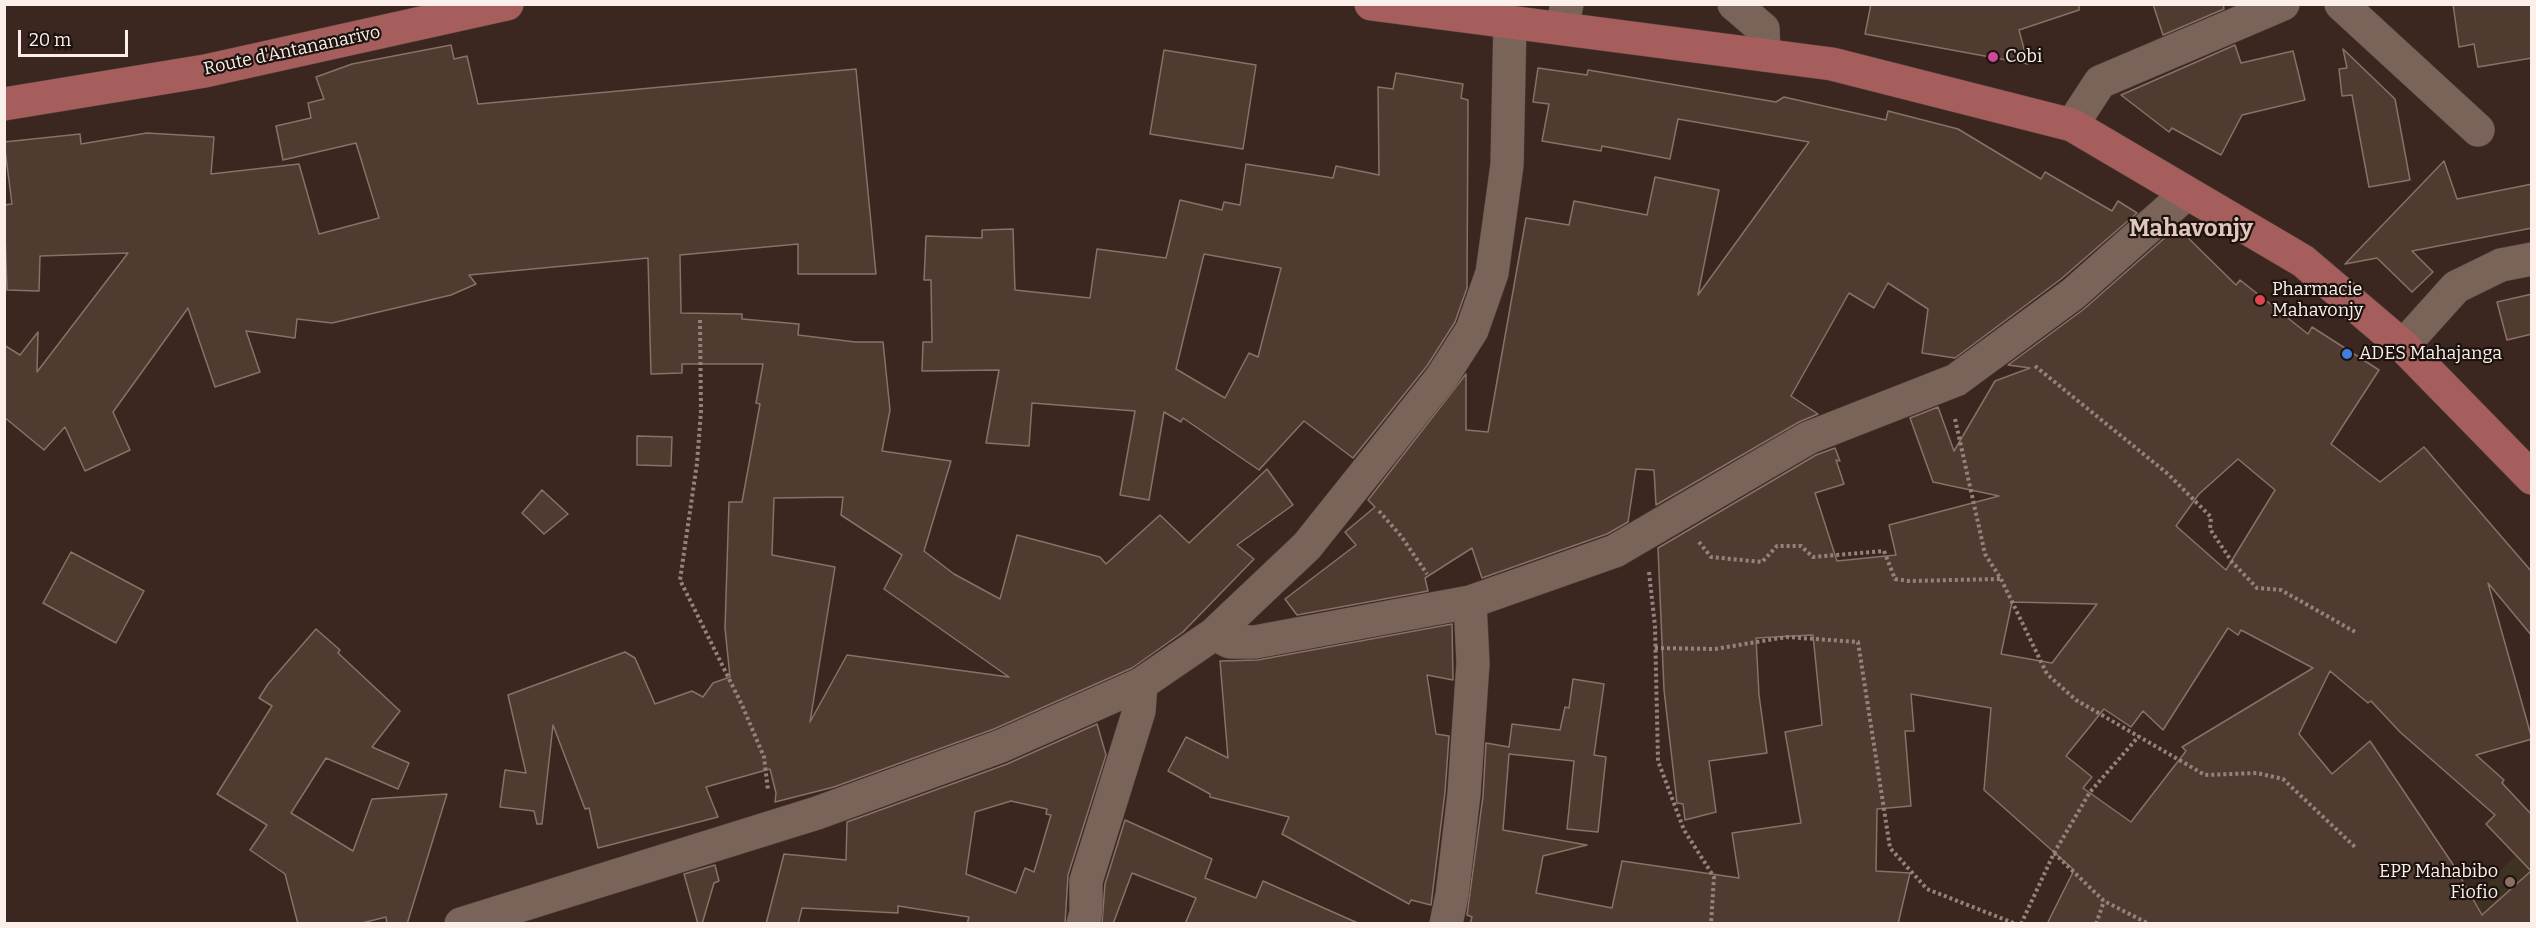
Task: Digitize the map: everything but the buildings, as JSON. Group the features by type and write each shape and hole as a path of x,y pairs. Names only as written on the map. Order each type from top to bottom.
{"main road":[{"name":"Route d'Antananarivo","path":"4,104 205,71 507,4"},
{"path":"1371,4 1564,16 1764,55 1832,64 2072,125 2303,261 2403,346 2532,478"}],"street":[{"path":"1734,4 1763,29 1764,55"},
{"path":"2072,125 2100,82 2283,4"},
{"path":"2341,4 2478,130"},
{"path":"461,924 775,826 1001,746 1141,684 1214,634 1308,546 1448,368 1472,330 1492,273 1507,165 1512,13"},
{"path":"1214,634 1230,642 1255,642 1456,605 1615,551 1808,438 1956,380 2073,294 2186,194"},
{"path":"2403,346 2456,287 2501,265 2532,259"},
{"path":"1446,924 1452,895 1465,782 1473,663 1456,605"},
{"path":"1083,924 1086,912 1086,881 1139,711 1141,684"}],"path":[{"path":"700,320 701,411 680,580 742,705 764,757 775,826"},
{"path":"2007,342 2168,474 2211,517 2210,529 2232,562 2258,588 2281,590 2358,633"},
{"path":"1946,383 1985,554 2001,579 2047,674 2076,700 2205,775 2257,773 2283,779 2355,847"},
{"path":"1355,485 1401,536 1424,568 1456,605"},
{"path":"1711,924 1714,877 1684,830 1658,761 1655,648 1649,574 1651,530 1702,543 1711,557 1762,562 1777,546 1801,546 1813,558 1884,551 1895,579 1909,581 2001,579"},
{"path":"1655,648 1715,649 1787,637 1858,642 1890,849 1927,889 2016,924"},
{"path":"2021,924 2054,853 2090,792 2139,736"},
{"path":"2054,853 2104,901 2149,924"},
{"path":"2096,924 2104,901"}],"shaded area":[{"name":"EPP Mahabibo Fiofio","path":"2531,841 2531,923 2446,923"}],"place":[{"name":"Cobi","path":"1993,57"},
{"name":"Pharmacie Mahavonjy","path":"2260,300"},
{"name":"ADES Mahajanga","path":"2347,354"},
{"name":"EPP Mahabibo Fiofio","path":"2510,882"}],"district":[{"name":"Mahavonjy","path":"2191,229"}]}
